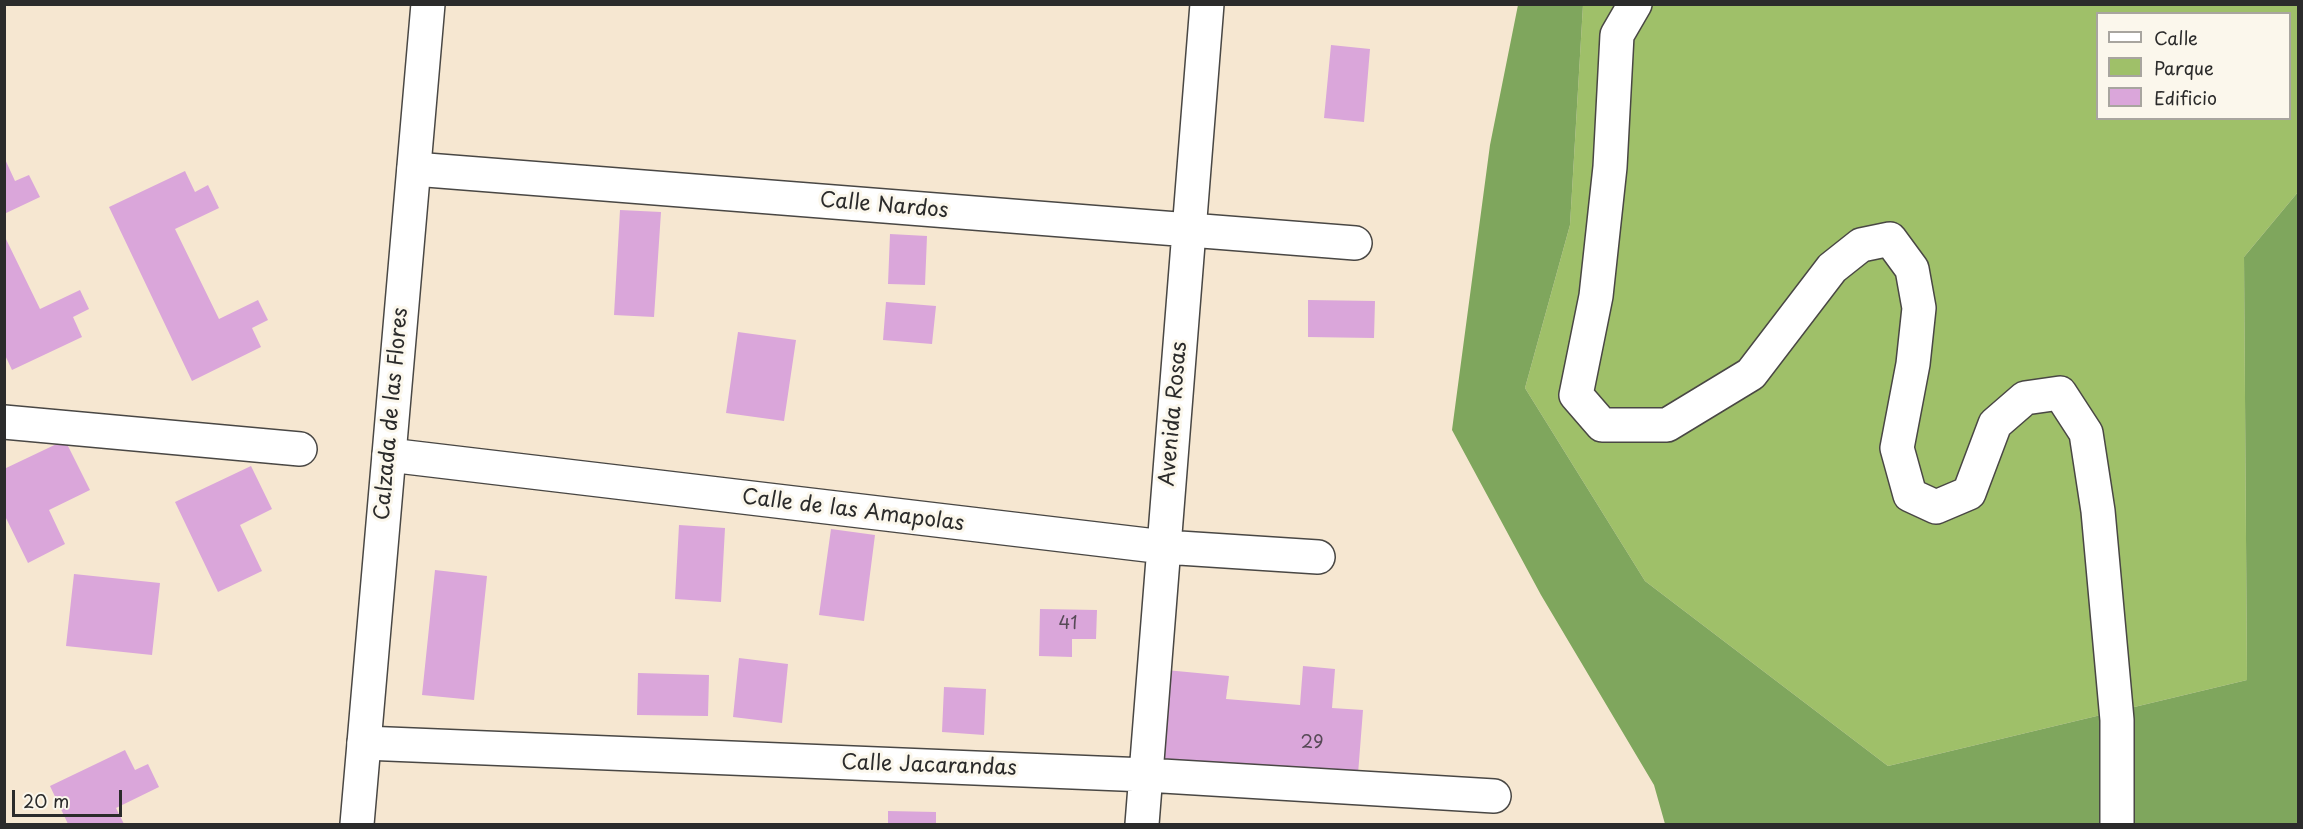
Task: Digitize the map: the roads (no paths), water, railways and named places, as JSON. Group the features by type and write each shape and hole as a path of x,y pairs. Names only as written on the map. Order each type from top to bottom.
{"street":[{"name":"Calzada de las Flores","path":"357,825 428,4"},
{"name":"Avenida Rosas","path":"1142,825 1207,4"},
{"path":"1635,4 1617,35 1610,167 1596,296 1576,395 1602,425 1667,425 1751,374 1832,268 1861,245 1890,239 1912,269 1919,308 1898,448 1910,495 1936,507 1969,494 1995,424 2025,398 2060,393 2086,433 2098,511 2117,720 2117,825"},
{"name":"Calle Nardos","path":"414,169 1355,243"},
{"path":"4,422 300,449"},
{"name":"Calle de las Amapolas","path":"389,455 1164,548 1318,557"},
{"name":"Calle Jacarandas","path":"364,743 1146,775 1494,796"}]}
